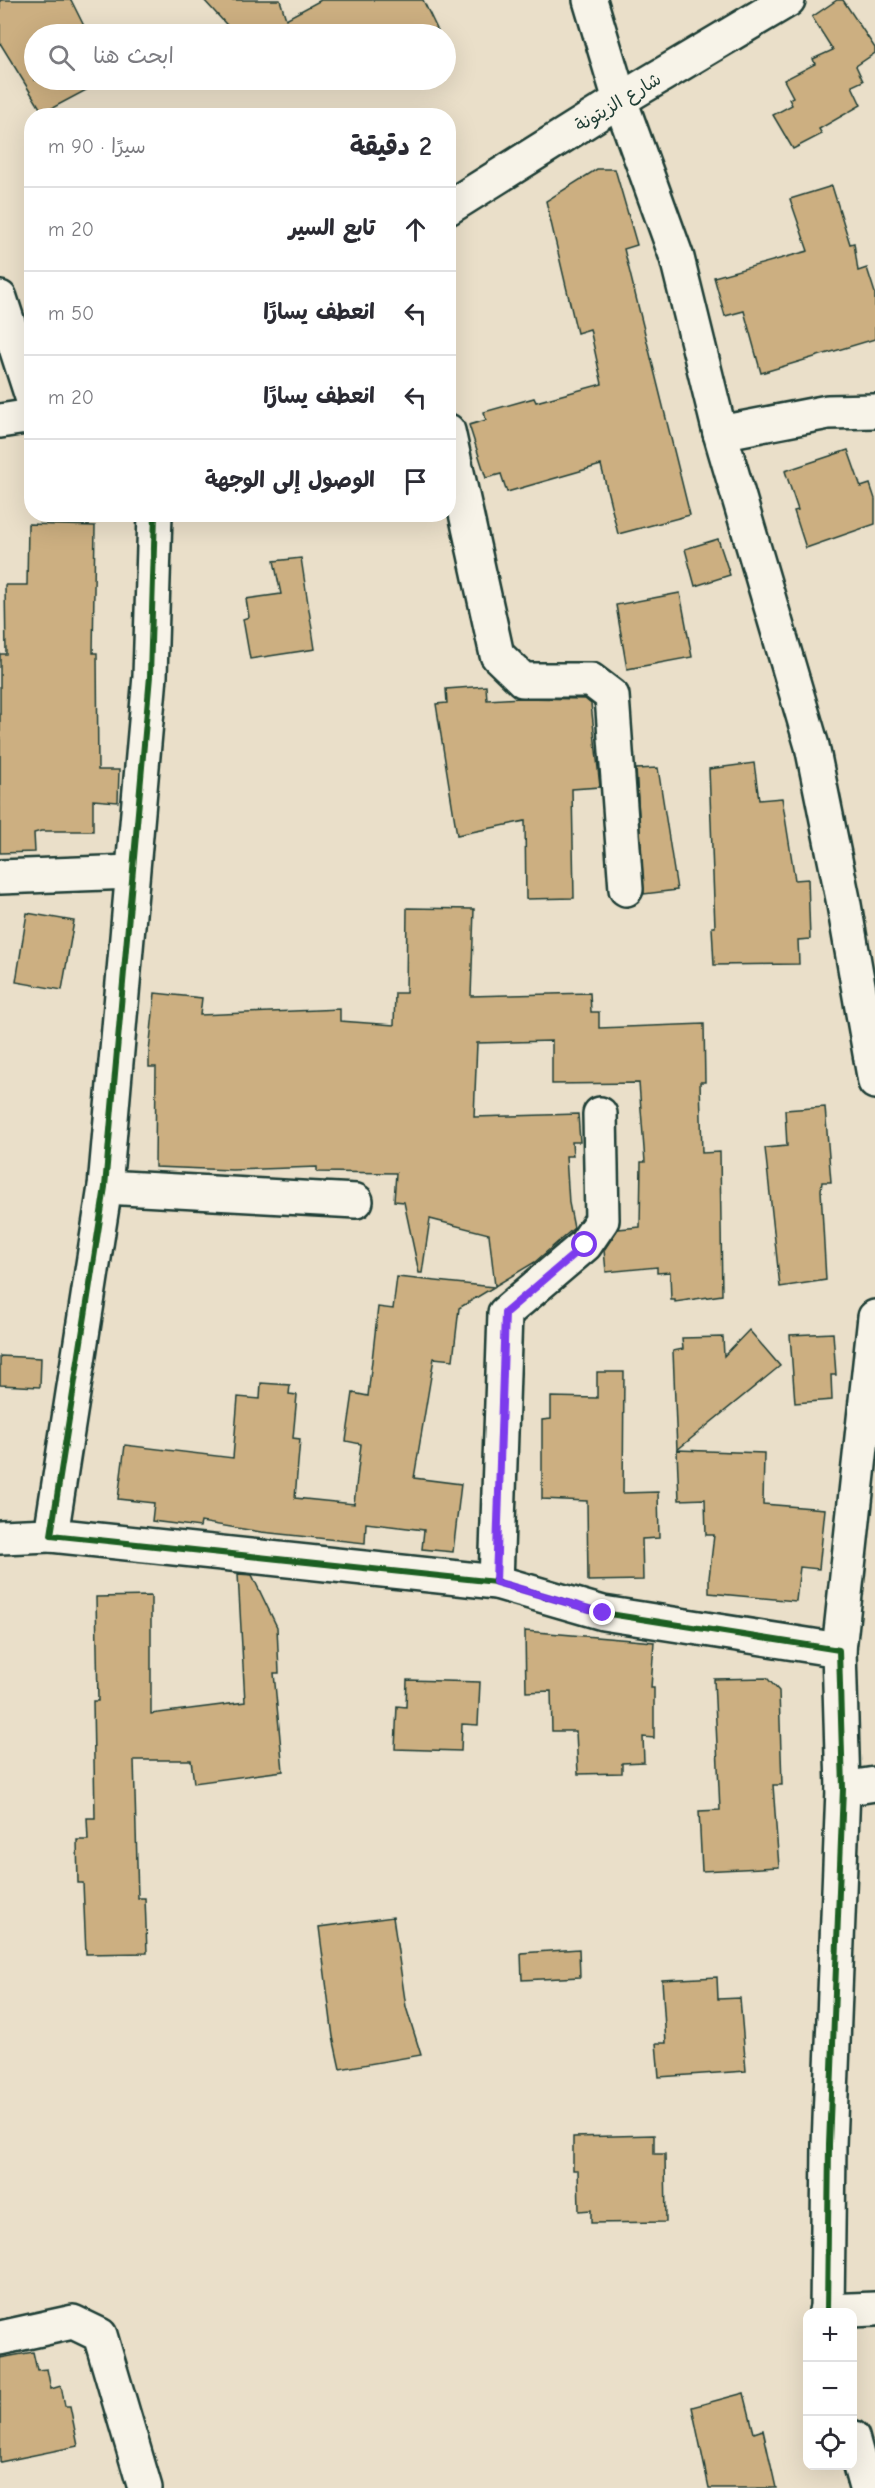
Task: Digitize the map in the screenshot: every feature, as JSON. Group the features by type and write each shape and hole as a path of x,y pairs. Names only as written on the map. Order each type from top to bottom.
{"street":[{"path":"590,0 620,100 678,258 720,433 812,746 843,899 875,1082"},
{"name":"شارع الزيتونة","path":"456,203 620,100 788,0"},
{"path":"0,298 24,372"},
{"path":"720,433 828,412 875,411"},
{"path":"0,421 24,417"},
{"path":"456,468 496,655 522,680 591,680 612,696 626,889"},
{"path":"51,1535 105,1187 150,676 155,522"},
{"path":"0,877 132,872"},
{"path":"496,1582 505,1313 585,1245 602,1220 600,1114"},
{"path":"105,1187 356,1201"},
{"path":"826,2308 829,2145 859,1787 838,1650 875,1317"},
{"path":"0,1537 51,1535 496,1582 603,1613 838,1650"},
{"path":"857,2310 875,2309"},
{"path":"0,2338 73,2322 100,2335 145,2488"},
{"path":"857,2455 866,2488"}],"building":[{"path":"0,0 71,0 83,24 24,24 24,82 0,43"},
{"path":"204,0 280,0 286,19 321,0 423,0 435,24 226,24"},
{"path":"837,0 843,0 875,48 875,53 856,66 863,81 852,86 861,105 819,129 822,134 793,149 773,115 792,105 789,99 793,97 784,80 815,64 813,59 833,50 812,17"},
{"path":"29,90 86,90 52,108 40,108"},
{"path":"597,169 615,169 637,245 624,249 690,515 618,534 601,465 507,492 501,474 486,478 469,425 486,420 484,412 534,398 536,402 602,384 590,329 577,333 546,201"},
{"path":"832,186 850,244 854,243 858,271 867,268 875,293 875,339 761,373 744,311 725,316 714,277 808,251 790,199"},
{"path":"848,450 861,487 870,484 875,499 875,524 806,548 794,511 798,510 785,471"},
{"path":"28,524 95,526 93,653 97,653 98,770 119,770 118,802 93,800 93,831 41,831 34,833 35,852 0,853 0,654 6,654 5,585 27,585"},
{"path":"718,539 730,575 695,586 685,549"},
{"path":"301,558 315,649 250,659 243,619 249,617 246,599 281,594 274,561"},
{"path":"680,593 692,657 627,669 616,605"},
{"path":"486,686 487,700 585,699 591,704 600,787 572,789 574,898 526,899 525,821 457,835 436,704 447,703 446,689"},
{"path":"754,763 759,800 782,798 795,880 808,879 810,939 798,940 799,964 714,965 712,927 715,927 709,769"},
{"path":"658,768 677,890 644,894 636,769"},
{"path":"407,908 474,909 471,996 590,993 591,1012 599,1012 599,1028 704,1024 705,1082 700,1082 702,1153 720,1152 722,1295 675,1302 671,1300 670,1272 657,1273 657,1267 606,1272 604,1250 618,1229 640,1227 641,1162 645,1162 639,1083 552,1084 552,1041 477,1043 474,1117 578,1114 580,1142 572,1142 573,1156 566,1156 569,1203 574,1228 535,1262 495,1286 489,1234 430,1219 422,1273 419,1273 404,1202 394,1201 396,1173 317,1172 317,1167 232,1170 155,1167 156,1067 149,1067 149,1052 155,993 202,998 200,1015 340,1009 340,1021 394,1025 395,993 406,993"},
{"path":"27,913 74,921 62,990 16,982"},
{"path":"825,1107 831,1182 822,1182 821,1190 826,1280 780,1287 765,1148 787,1146 785,1110"},
{"path":"397,1277 494,1287 459,1308 453,1360 434,1358 414,1478 461,1484 453,1552 422,1549 424,1530 366,1523 365,1543 261,1532 201,1522 200,1527 152,1521 154,1503 118,1499 125,1445 233,1458 238,1397 260,1399 261,1383 290,1385 289,1394 297,1395 293,1438 300,1439 295,1498 354,1504 361,1444 346,1441 353,1393 368,1396 378,1307 393,1309"},
{"path":"749,1330 780,1366 677,1450 673,1351 683,1349 682,1338 723,1337 724,1356"},
{"path":"833,1333 836,1375 831,1375 832,1400 795,1403 790,1335"},
{"path":"0,1356 41,1358 40,1387 0,1385"},
{"path":"597,1372 624,1372 623,1493 658,1492 659,1538 642,1539 643,1580 588,1581 587,1501 542,1499 542,1420 551,1419 551,1397 597,1398"},
{"path":"677,1450 764,1453 763,1504 825,1509 819,1569 800,1567 796,1601 709,1593 714,1535 706,1535 705,1499 679,1500"},
{"path":"238,1574 252,1575 277,1627 279,1673 274,1673 283,1771 194,1783 191,1760 134,1760 138,1898 145,1898 147,1953 86,1954 83,1883 78,1883 77,1840 88,1840 87,1818 95,1818 93,1701 98,1701 96,1597 151,1596 151,1714 245,1702"},
{"path":"525,1631 654,1642 651,1688 654,1688 654,1738 643,1737 644,1762 622,1763 622,1773 578,1774 576,1731 552,1731 551,1691 526,1692"},
{"path":"767,1678 779,1691 782,1785 773,1785 779,1867 702,1871 699,1811 720,1810 714,1679"},
{"path":"407,1680 480,1682 478,1725 462,1724 461,1751 395,1749 397,1706 406,1707"},
{"path":"393,1917 406,2007 421,2055 340,2069 333,2037 319,1927"},
{"path":"579,1949 580,1977 522,1980 521,1953"},
{"path":"717,1977 718,1999 740,1998 746,2071 659,2077 656,2043 666,2043 662,1980"},
{"path":"654,2135 654,2154 665,2154 666,2222 591,2223 591,2210 579,2211 578,2170 573,2170 573,2137"},
{"path":"33,2352 37,2370 47,2369 51,2389 61,2386 65,2406 70,2406 78,2446 0,2462 0,2358"},
{"path":"744,2393 754,2433 763,2430 776,2488 709,2488 692,2407"}],"cycle path":[{"path":"155,522 150,676 105,1187 51,1535 496,1582 603,1613 839,1650 843,1789 829,2145 827,2308"}],"route":[{"path":"585,1245 505,1313 496,1582 603,1613"}]}
